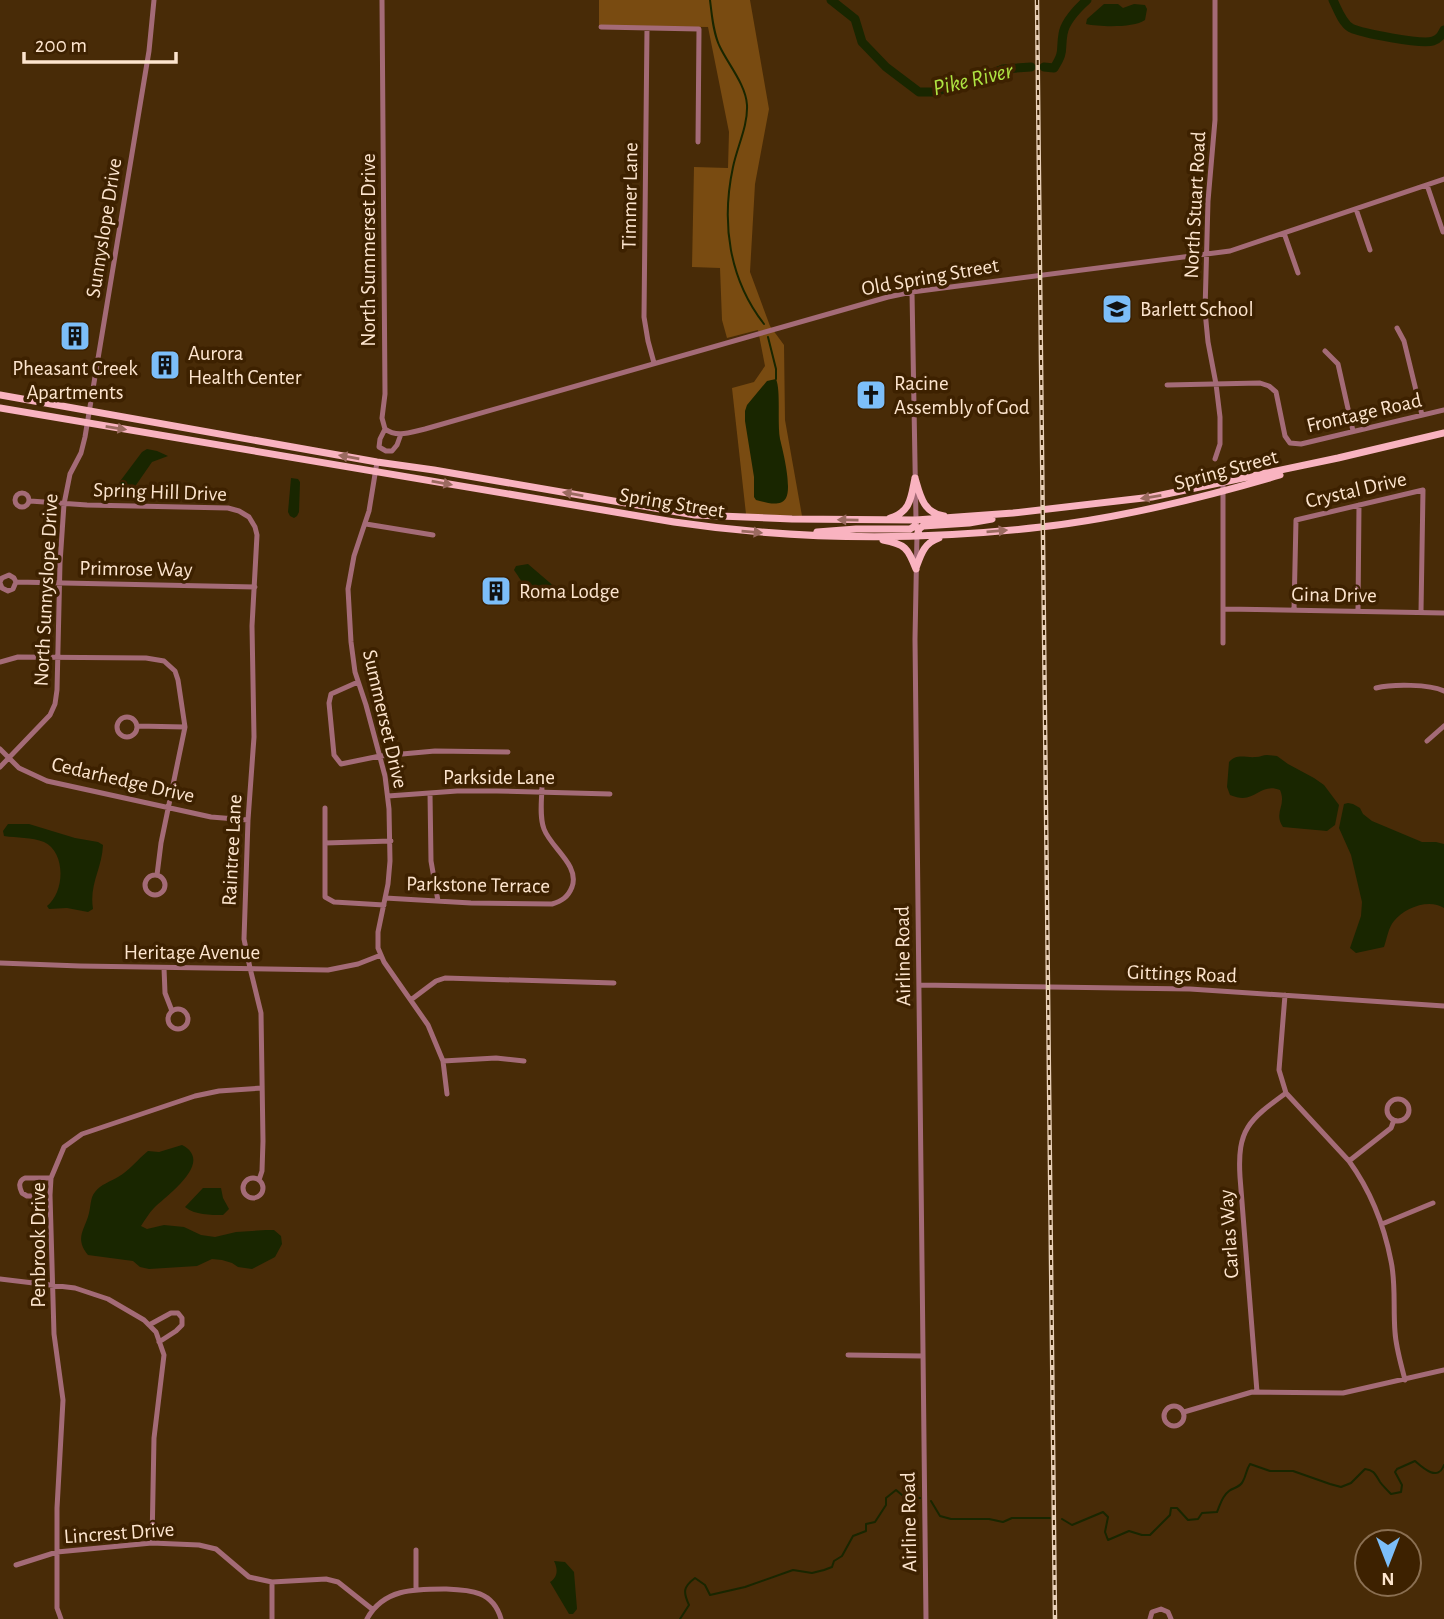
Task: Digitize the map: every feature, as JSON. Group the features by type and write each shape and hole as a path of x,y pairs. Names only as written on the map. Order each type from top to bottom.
{"main road":[{"name":"Spring Street","path":"0,395 695,515 916,520 1013,513 1223,487"},
{"path":"4,409 11,397"},
{"name":"Spring Street","path":"4,409 718,529 865,537 951,534 1061,524 1121,514 1444,433"},
{"path":"915,478 928,509 936,515 965,517"},
{"path":"879,520 905,511 915,478"},
{"path":"917,536 923,526 979,522 1013,513"},
{"path":"783,534 856,529 910,529 915,526 916,520"},
{"path":"916,569 922,552 929,543 951,534"},
{"path":"865,537 904,546 916,569"}],"street":[{"name":"Sunnyslope Drive","path":"90,410 149,51 153,0"},
{"name":"North Summerset Drive","path":"382,0 385,394 382,418 385,429 379,447 392,451 401,434"},
{"name":"North Stuart Road","path":"1215,0 1214,131 1208,201 1206,327 1220,417 1220,444 1215,459"},
{"path":"600,27 699,29 698,142"},
{"name":"Timmer Lane","path":"647,28 644,317 653,363"},
{"name":"Old Spring Street","path":"401,434 870,301 912,292 1230,251 1444,179"},
{"path":"1427,185 1443,232"},
{"path":"1356,209 1370,250"},
{"path":"1284,233 1298,273"},
{"name":"Airline Road","path":"912,292 917,536 915,639 926,1619"},
{"path":"1397,327 1404,341 1422,415"},
{"path":"1325,351 1338,364 1353,431"},
{"name":"Frontage Road","path":"1216,384 1260,383 1269,386 1276,392 1285,436 1290,443 1301,444 1444,410"},
{"path":"1167,385 1216,384"},
{"name":"North Sunnyslope Drive","path":"9,758 53,709 57,690 60,542 64,505 67,485 80,453 90,410"},
{"path":"385,429 391,434 401,434"},
{"name":"Summerset Drive","path":"377,462 366,524 354,556 348,589 352,657 380,756 387,796 391,841 378,932 381,955"},
{"path":"1223,487 1223,643"},
{"name":"Crystal Drive","path":"1294,610 1296,520 1423,490 1421,612"},
{"name":"Spring Hill Drive","path":"30,501 64,505 228,508 239,510 252,521"},
{"path":"1358,611 1359,505"},
{"name":"Raintree Lane","path":"252,521 257,535 252,630 255,726 248,820 244,939 261,1013 262,1171 259,1180"},
{"path":"366,524 433,535"},
{"name":"Primrose Way","path":"9,575 16,582 13,589 8,591 3,589 0,583 4,576 9,575"},
{"name":"Primrose Way","path":"16,582 255,587"},
{"name":"Gina Drive","path":"1224,609 1444,613"},
{"path":"0,662 18,657 154,659 164,661 175,671 186,727 168,807 157,875"},
{"path":"358,682 331,694 329,703 336,760 341,764 380,756 435,751 508,752"},
{"path":"1376,688 1424,687 1444,691"},
{"path":"137,726 186,727"},
{"path":"1426,741 1444,726"},
{"name":"Cedarhedge Drive","path":"0,749 19,768 47,781 211,817 248,820"},
{"path":"0,766 9,758"},
{"path":"542,784 542,792"},
{"name":"Parkside Lane","path":"387,796 457,791 610,794"},
{"name":"Parkstone Terrace","path":"325,843 324,897 334,902 561,902 568,896 573,885 573,872 545,832 542,821 542,792"},
{"path":"430,793 430,861 438,901"},
{"path":"325,808 325,843 391,841"},
{"path":"381,955 428,1025 443,1061 447,1094"},
{"name":"Heritage Avenue","path":"0,963 328,970 345,968 381,955"},
{"path":"164,968 165,993 172,1011"},
{"path":"412,999 436,981 445,978 614,983"},
{"name":"Gittings Road","path":"919,985 1190,989 1444,1006"},
{"path":"1285,995 1279,1070 1286,1093 1349,1161 1382,1224 1392,1262 1397,1350 1405,1380"},
{"path":"443,1061 496,1058 524,1061"},
{"name":"Penbrook Drive","path":"61,1619 57,1608 57,1508 63,1401 54,1334 51,1178 65,1147 82,1134 195,1096 219,1091 262,1088"},
{"name":"Carlas Way","path":"1257,1392 1240,1177 1241,1142 1255,1116 1286,1093"},
{"path":"1400,1099 1408,1105 1408,1112 1401,1120 1394,1120 1389,1116 1388,1105 1393,1100 1400,1099"},
{"path":"1349,1161 1391,1128 1394,1120"},
{"path":"50,1196 27,1196 22,1193 20,1181 24,1178 51,1178"},
{"path":"1382,1224 1433,1203"},
{"path":"0,1279 75,1288 108,1299 144,1320 156,1332 164,1355 154,1438 152,1543"},
{"path":"149,1325 171,1313 178,1313 182,1318 182,1325 159,1342"},
{"path":"848,1355 923,1356"},
{"path":"1184,1412 1257,1392 1343,1393 1444,1370"},
{"name":"Lincrest Drive","path":"16,1565 57,1552 152,1543 199,1545 216,1549 249,1577 272,1582 326,1578 338,1582 372,1609"},
{"path":"416,1550 416,1589"},
{"path":"272,1582 272,1619"},
{"path":"367,1619 372,1609 391,1596 416,1589 476,1592 488,1598 497,1608 501,1619"},
{"path":"1150,1619 1152,1612 1161,1609 1168,1612 1171,1619"}],"shaded area":[{"path":"599,0 750,0 769,109 755,184 750,272 770,326 784,345 785,420 802,516 746,514 732,388 754,382 765,366 758,330 727,338 722,320 720,268 692,267 694,167 728,168 729,132 708,27 599,26"},
{"path":"1104,4 1118,4 1123,8 1134,4 1145,5 1145,20 1125,26 1086,24 1087,19"},
{"path":"776,379 779,432 788,493 783,501 772,504 754,497 745,411 767,381"},
{"path":"147,449 168,456 152,462 134,488 126,490 118,486 142,452"},
{"path":"291,478 300,482 299,512 294,518 288,512"},
{"path":"528,564 556,588 560,597 544,599 537,597 527,588 514,570 516,566"},
{"path":"1277,756 1324,785 1339,805 1335,825 1327,831 1283,827 1279,817 1282,796 1280,790 1273,788 1246,798 1230,795 1227,787 1229,762 1238,757"},
{"path":"1344,804 1360,808 1372,821 1422,842 1444,844 1444,908 1424,904 1410,909 1398,916 1392,924 1384,947 1356,953 1350,948 1361,916 1362,902 1351,855 1339,828"},
{"path":"8,824 29,824 103,845 94,884 93,909 88,912 67,908 49,909 47,906 53,900 60,882 61,872 56,854 44,842 4,836 3,831"},
{"path":"182,1145 191,1152 191,1169 177,1187 152,1210 141,1226 147,1229 164,1225 184,1227 201,1235 215,1237 236,1232 274,1230 281,1236 282,1244 275,1257 252,1269 212,1259 197,1266 149,1269 140,1267 133,1261 88,1255 81,1239 95,1192 126,1172 148,1151 159,1152"},
{"path":"203,1188 221,1188 229,1209 223,1215 198,1213 185,1207"},
{"path":"554,1561 565,1562 574,1572 577,1609 573,1614 569,1614 550,1582 556,1573"}],"waterway":[{"path":"710,0 718,42 740,82 747,105 746,121 729,188 728,229 731,250 743,288 764,324"},
{"name":"Pike River","path":"831,0 855,19 862,42 886,67 919,92 933,92 966,84 1003,69 1031,67"},
{"name":"Pike River","path":"1044,67 1054,68 1061,54 1066,24 1087,0"},
{"name":"Pike River","path":"1333,0 1345,23 1357,30 1427,42 1437,39 1444,30"},
{"path":"768,337 776,379"},
{"path":"1062,1519 1072,1525 1103,1512 1108,1517 1105,1532 1108,1540 1129,1531 1150,1535 1170,1515 1171,1508 1177,1508 1188,1520 1198,1519 1202,1513 1217,1512 1227,1493 1242,1483 1250,1464 1270,1471 1293,1471 1341,1487 1351,1483 1365,1469 1374,1473 1391,1494 1401,1492 1402,1485 1395,1472 1397,1469 1415,1461 1426,1470 1438,1473 1444,1465"},
{"path":"680,1619 689,1605 686,1587 695,1578 705,1585 710,1595 745,1587 793,1570 812,1573 824,1570 832,1567 834,1561 842,1556 853,1536 866,1531 866,1524 875,1522 886,1505 886,1498 896,1490 902,1495 920,1498"},
{"path":"931,1501 940,1516 951,1519 989,1519 1003,1522 1012,1518 1050,1518"}],"railway":[{"path":"1037,0 1055,1619"}],"place":[{"name":"Barlett School","path":"1117,309"},
{"name":"Pheasant Creek Apartments","path":"75,336"},
{"name":"Aurora Health Center","path":"165,365"},
{"name":"Racine Assembly of God","path":"871,395"},
{"name":"Roma Lodge","path":"496,591"}]}
